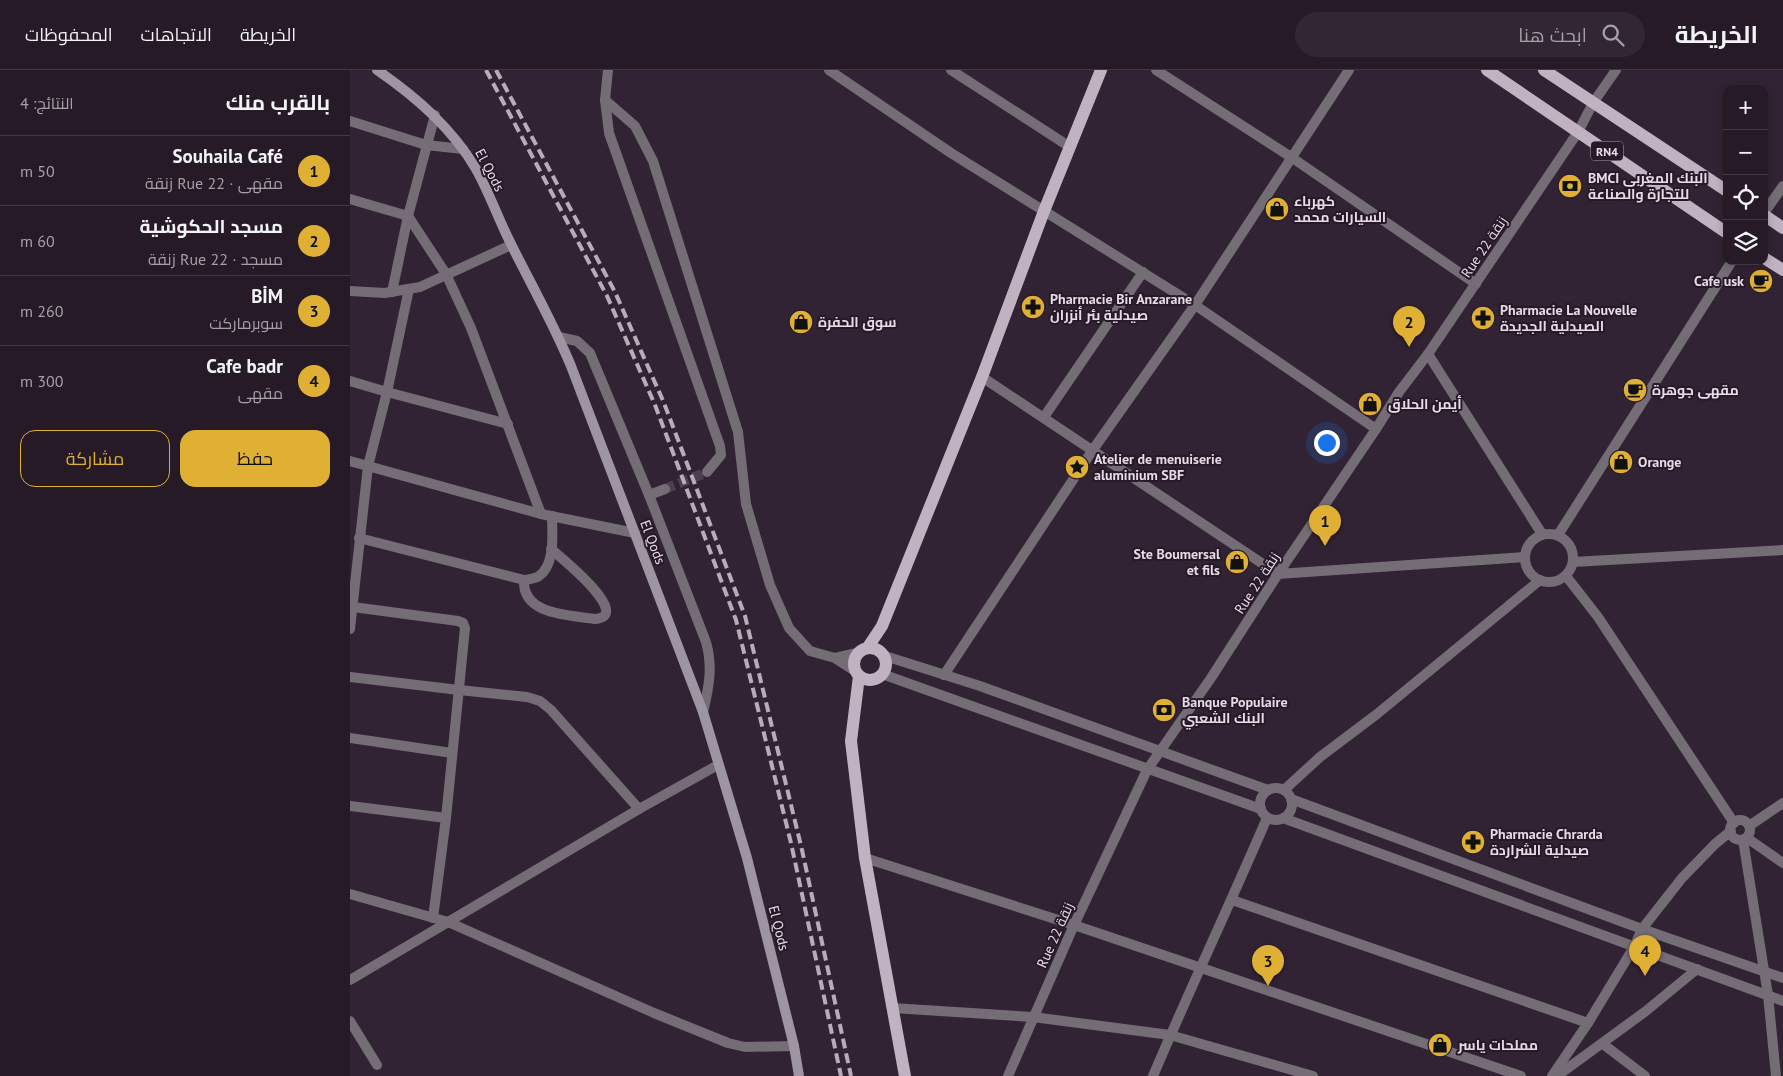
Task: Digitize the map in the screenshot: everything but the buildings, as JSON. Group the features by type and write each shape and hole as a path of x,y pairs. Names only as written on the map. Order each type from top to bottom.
{"main road":[{"path":"873,652 982,377 1044,211 1101,70"},
{"name":"RN4","path":"1487,70 1723,229"},
{"name":"RN4","path":"1544,70 1723,188"},
{"path":"1768,217 1783,228"},
{"path":"1768,261 1783,270"},
{"path":"867,676 886,669 886,662 873,652"},
{"path":"867,676 854,658 873,652"},
{"path":"867,676 855,710 851,741 866,858 904,1076"}],"street":[{"name":"El Qods","path":"377,70 402,87 435,115 463,149 477,171 511,245 559,337 703,712 747,858 794,1046 799,1076"},
{"path":"608,70 605,100 610,133 720,446 721,455 707,472"},
{"path":"828,70 951,153 1195,305 1376,429"},
{"path":"951,70 1070,147"},
{"path":"1156,70 1292,157 1476,284"},
{"path":"944,675 1092,451 1195,305 1349,70"},
{"name":"Rue 22 زنقة","path":"1008,1076 1074,925 1147,770 1241,633 1399,392 1428,354 1578,132 1594,103 1616,70"},
{"path":"605,100 635,126 653,161 738,432 746,504 770,586 790,628 810,651 835,658 867,676 1147,770 1278,820 1283,818 1290,810 1291,799"},
{"path":"392,292 408,216 435,115"},
{"path":"350,121 426,145 463,149"},
{"path":"1768,208 1783,186"},
{"path":"350,198 408,216 446,274 471,328 541,514"},
{"path":"350,291 368,293 392,292 420,287 511,245"},
{"path":"1558,535 1729,265"},
{"path":"1044,417 1142,272"},
{"path":"350,629 353,570 360,538 368,466 388,392 409,289"},
{"path":"559,337 577,341 590,353 649,495 709,651 711,672 703,712"},
{"path":"1428,354 1542,534"},
{"path":"982,377 1278,574 1525,557"},
{"path":"350,381 508,424"},
{"path":"350,461 541,514 635,533"},
{"path":"649,495 665,489"},
{"path":"360,538 524,580 539,576 547,566 551,550 552,516"},
{"path":"350,520 361,523"},
{"path":"1542,534 1558,535 1571,546 1574,554 1573,562 1566,576 1553,582 1540,580 1529,571 1525,557 1530,543 1542,534"},
{"path":"524,580 526,596 537,607 559,614 594,619 598,619 605,614 606,607 604,602 590,584 551,550"},
{"path":"1573,562 1783,550"},
{"path":"1566,576 1598,617 1732,827 1734,838 1745,839 1783,863"},
{"path":"1284,790 1320,757 1377,714 1540,580"},
{"path":"352,614 464,623 446,818 433,918"},
{"path":"835,658 873,652 980,686 1268,790"},
{"path":"350,677 527,697 540,701 551,710 639,809"},
{"path":"350,738 452,754"},
{"path":"350,980 639,809 718,765"},
{"path":"1153,1076 1232,900 1264,814 1261,798 1268,790 1273,788 1284,790 1291,799 1642,929 1783,978"},
{"path":"1749,826 1783,803"},
{"path":"350,806 446,818"},
{"path":"1283,818 1783,1001"},
{"path":"1552,1076 1588,1023 1634,947 1642,929 1682,878 1732,827 1742,820 1749,826 1750,830 1745,839 1768,995 1776,1076"},
{"path":"866,858 1074,925 1521,1076"},
{"path":"350,894 448,922 654,1013 728,1043 745,1047 794,1046"},
{"path":"1232,900 1588,1023"},
{"path":"1558,1076 1603,1044 1697,969"},
{"path":"893,1008 1033,1018 1170,1036 1313,1076"},
{"path":"350,1021 377,1065"},
{"path":"1603,1044 1644,1076"}],"tunnel":[{"path":"665,489 707,472"}],"railway":[{"path":"486,70 607,296 655,405 736,620 791,843 841,1076"},
{"path":"496,70 615,292 664,403 745,616 802,850 851,1076"}],"place":[{"name":"BMCI البنك المغربي للتجارة والصناعة","path":"1570,186"},
{"name":"كهرباء السيارات محمد","path":"1277,209"},
{"name":"Cafe usk","path":"1761,281"},
{"name":"Pharmacie Bir Anzarane صيدلية بئر أنزران","path":"1033,307"},
{"name":"Pharmacie La Nouvelle الصيدلية الجديدة","path":"1483,318"},
{"name":"سوق الحفرة","path":"801,322"},
{"name":"مسجد الحكوشية","path":"1409,347"},
{"name":"مقهى جوهرة","path":"1635,390"},
{"name":"أيمن الحلاق","path":"1370,404"},
{"name":"Orange","path":"1621,462"},
{"name":"Atelier de menuiserie aluminium SBF","path":"1077,467"},
{"name":"Souhaila Café","path":"1325,546"},
{"name":"Ste Boumersal et fils","path":"1237,562"},
{"name":"Banque Populaire البنك الشعبي","path":"1164,710"},
{"name":"Pharmacie Chrarda صيدلية الشراردة","path":"1473,842"},
{"name":"Cafe badr","path":"1645,976"},
{"name":"BİM","path":"1268,986"},
{"name":"مملحات ياسر","path":"1440,1045"}]}
